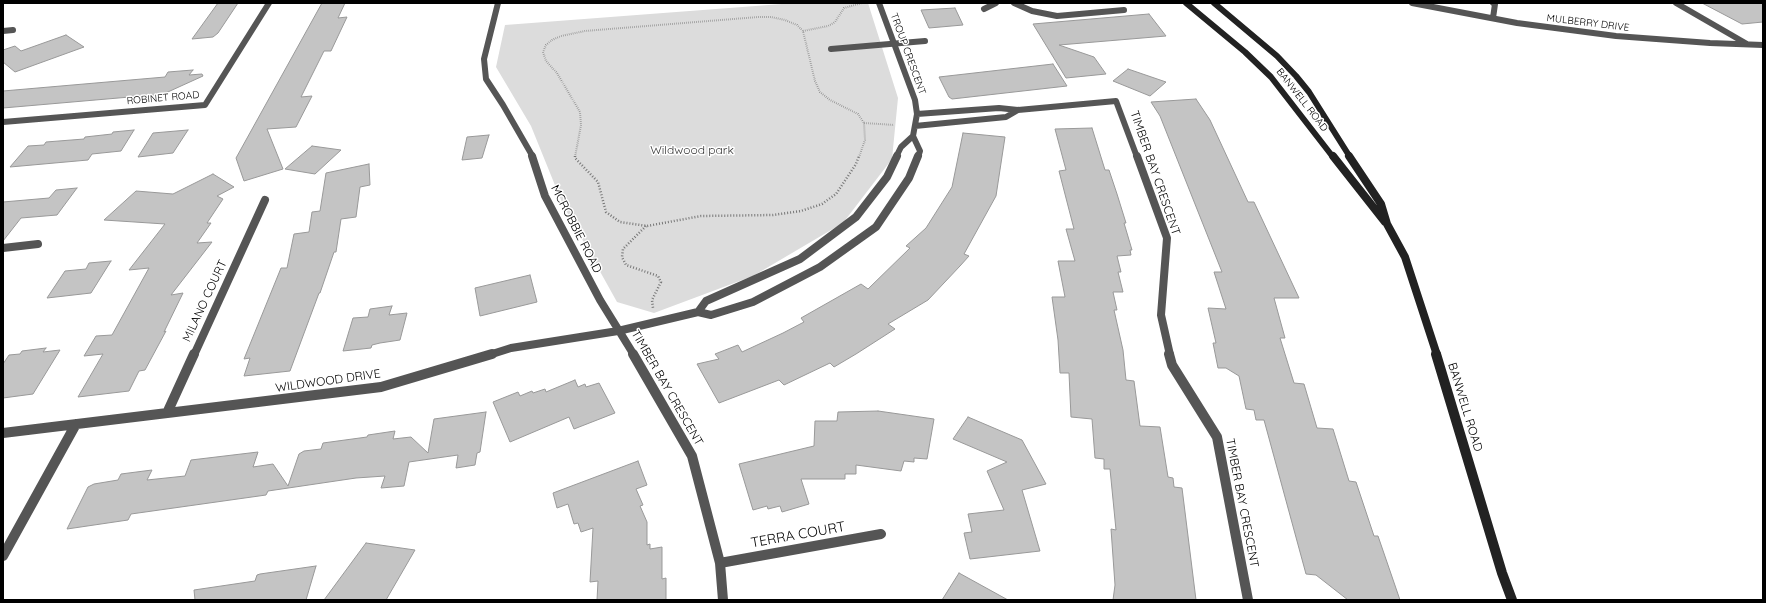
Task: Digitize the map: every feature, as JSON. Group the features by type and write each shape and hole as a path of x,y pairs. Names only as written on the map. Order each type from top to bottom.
{"main road":[{"name":"BANWELL ROAD","path":"1186,3 1245,52 1271,77 1368,203 1387,224"},
{"name":"BANWELL ROAD","path":"1214,3 1277,56 1296,76 1309,92 1330,128 1381,204 1387,224 1407,264 1437,356 1502,573 1512,600"}],"street":[{"name":"ROBINET ROAD","path":"3,122 205,105 269,3"},
{"name":"MCROBBIE ROAD","path":"498,3 484,60 486,79 531,152 545,196 618,330"},
{"name":"TROUP CRESCENT","path":"698,312 712,315 753,302 820,267 876,227 910,178 920,151 913,136 917,114 915,100 879,3"},
{"path":"984,9 996,3"},
{"path":"1014,3 1032,11 1056,16 1124,10"},
{"name":"MULBERRY DRIVE","path":"1412,3 1493,18 1616,36 1763,45"},
{"path":"1493,3 1495,4 1493,18"},
{"path":"1676,3 1748,45"},
{"path":"3,31 13,30"},
{"path":"831,49 925,41"},
{"name":"TIMBER BAY CRESCENT","path":"917,114 999,108 1018,110 1116,101 1167,238 1161,315 1172,365 1217,437 1248,600"},
{"name":"TIMBER BAY CRESCENT","path":"915,126 1006,117 1018,110"},
{"path":"698,312 706,301 800,259 856,217 887,177 901,147 913,136"},
{"name":"MILANO COURT","path":"167,413 265,200"},
{"path":"3,248 38,244"},
{"name":"WILDWOOD DRIVE","path":"3,433 381,387 511,348 618,330 698,312"},
{"name":"TIMBER BAY CRESCENT","path":"618,330 640,364 692,456 720,563 723,600"},
{"path":"3,556 76,424"},
{"name":"TERRA COURT","path":"720,563 881,534"}],"path":[{"path":"803,31 828,26 835,22 844,8 862,3"},
{"path":"758,17 771,17 785,20 797,25 803,31 815,82 820,92 830,100 858,114 864,123 865,140 856,164 836,194 822,204 794,212 773,215 701,216 647,226 620,222 606,212 598,182 575,158 581,125 580,112 562,83 558,73 546,61 543,52 546,45 552,40 561,36 585,31 758,17"},
{"path":"864,123 894,125"},
{"path":"647,226 623,249 622,257 626,265 658,276 661,282 652,300 653,309"}],"green space":[{"name":"Wildwood park","path":"795,3 868,3 898,98 892,159 843,223 753,276 654,313 617,302 563,205 531,126 496,67 505,25"}],"building":[{"path":"218,3 238,3 218,33 213,37 192,39"},
{"path":"322,3 345,3 338,18 347,17 331,51 324,51 301,97 312,96 296,127 267,129 283,169 244,181 236,158"},
{"path":"1702,3 1763,3 1763,22 1742,24"},
{"path":"955,8 963,25 929,28 921,10"},
{"path":"1149,14 1166,36 1059,45 1094,57 1106,74 1066,78 1033,24"},
{"path":"66,35 84,47 15,72 3,62 3,50 15,46 21,51"},
{"path":"1053,64 1067,86 952,99 949,97 939,77"},
{"path":"1128,69 1166,82 1150,96 1113,81"},
{"path":"193,70 189,75 202,74 203,76 148,101 153,95 3,108 3,91 165,77 168,72"},
{"path":"1196,99 1210,120 1248,202 1254,202 1299,298 1274,298 1285,338 1280,338 1294,383 1304,384 1317,428 1333,429 1349,481 1356,482 1374,536 1378,536 1400,600 1348,600 1316,575 1306,574 1264,420 1256,420 1254,410 1246,409 1239,376 1226,368 1218,368 1213,343 1216,343 1208,308 1226,309 1214,272 1222,272 1160,116 1151,102"},
{"path":"1092,128 1105,170 1109,170 1117,194 1132,250 1130,250 1131,255 1117,256 1121,272 1118,272 1123,292 1113,292 1117,310 1114,310 1123,350 1126,380 1134,381 1140,426 1160,427 1168,477 1173,478 1174,487 1182,488 1196,600 1113,600 1115,585 1111,529 1116,530 1110,469 1104,469 1104,459 1095,458 1092,419 1071,417 1069,373 1060,373 1058,340 1052,297 1065,297 1058,261 1075,261 1066,229 1074,229 1059,171 1066,170 1055,129"},
{"path":"134,130 121,151 92,154 88,160 10,167 28,146 44,145 46,142 84,139 85,137"},
{"path":"188,130 173,153 138,157 153,133"},
{"path":"963,133 1005,137 996,196 964,254 969,256 960,266 928,300 888,324 895,329 834,367 830,363 784,385 779,380 719,403 697,364 719,359 715,354 738,345 742,352 783,333 804,322 801,318 861,284 868,289 910,248 906,246 926,228 952,187"},
{"path":"489,135 482,158 462,160 467,137"},
{"path":"312,146 341,150 315,174 285,169"},
{"path":"369,164 370,185 360,187 356,217 341,219 336,252 334,252 290,371 244,376 250,358 244,359 281,268 287,268 294,234 309,232 312,212 320,211 326,173"},
{"path":"213,174 234,187 217,196 223,199 207,223 211,223 197,243 212,242 171,295 183,293 164,332 166,331 145,370 139,371 129,391 78,397 103,354 84,356 96,336 112,335 149,268 129,270 165,224 104,220 136,191 173,194"},
{"path":"77,188 57,215 21,218 3,241 3,202 49,198 56,190"},
{"path":"111,261 91,293 47,298 65,271 86,269 89,263"},
{"path":"530,275 537,302 480,316 475,288"},
{"path":"392,306 389,315 407,313 400,340 372,345 371,348 343,351 353,318 368,317 370,309"},
{"path":"46,348 43,352 60,350 33,394 3,398 3,364 9,355 20,354 22,351"},
{"path":"575,380 578,387 585,384 586,387 599,383 615,413 574,429 569,417 510,442 493,402 518,392 520,396 532,391 533,393 545,389 546,392"},
{"path":"878,411 934,419 927,459 914,458 914,462 904,461 901,471 856,465 856,474 845,474 845,479 801,479 809,504 782,512 780,506 768,509 767,506 753,510 739,464 814,446 815,421 837,421 838,412"},
{"path":"486,412 480,452 477,453 475,465 456,468 458,455 409,462 404,486 381,488 385,476 356,478 268,491 266,495 131,514 128,520 67,529 88,487 94,484 118,480 121,474 152,470 147,480 185,476 191,460 258,452 253,467 273,464 288,486 299,454 304,451 321,449 323,443 367,437 368,435 395,431 393,439 411,437 428,453 434,419"},
{"path":"968,417 1022,440 1046,484 1022,490 1040,551 970,559 964,533 972,532 968,514 1004,510 987,471 1007,462 953,439"},
{"path":"638,461 647,485 636,489 643,505 640,506 647,522 647,545 650,544 650,549 662,547 662,579 666,578 666,600 597,600 598,581 590,582 593,528 581,532 578,523 574,524 568,504 557,508 553,493"},
{"path":"366,543 415,550 386,600 324,600"},
{"path":"316,566 306,600 195,600 194,590 255,581 257,575 260,574"},
{"path":"959,573 1008,600 942,600"}]}
